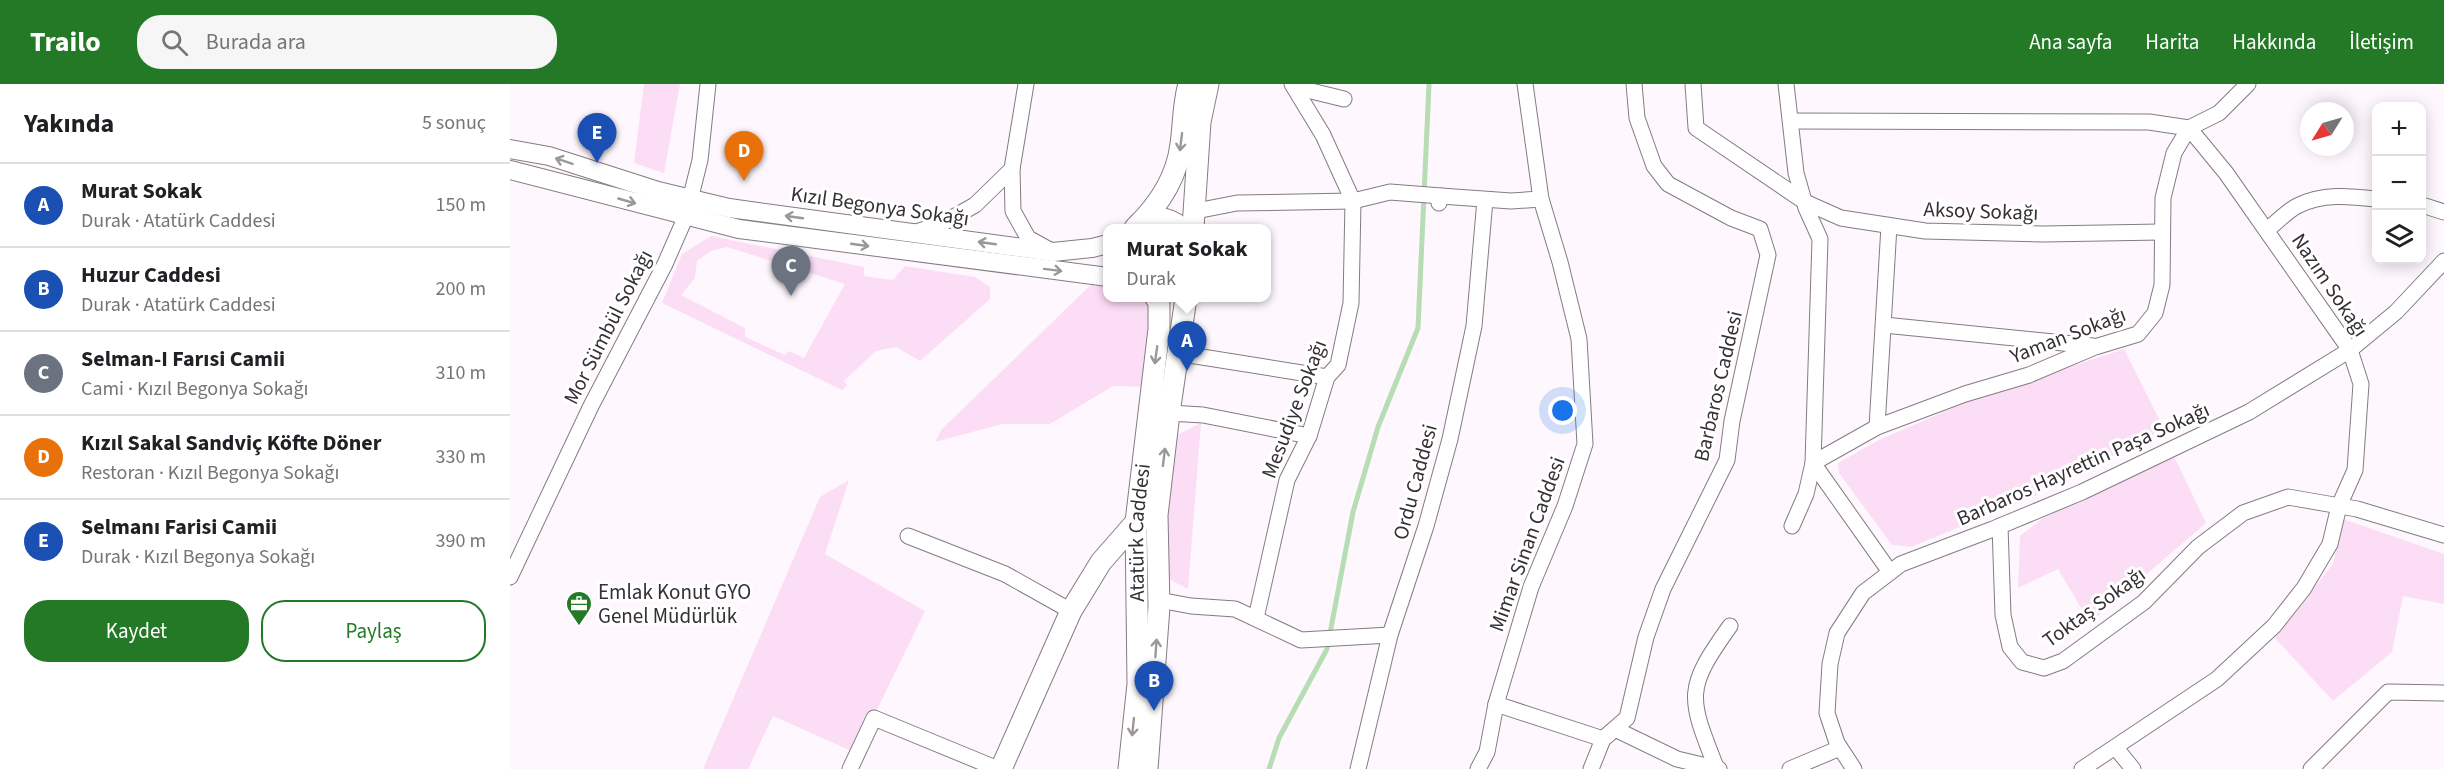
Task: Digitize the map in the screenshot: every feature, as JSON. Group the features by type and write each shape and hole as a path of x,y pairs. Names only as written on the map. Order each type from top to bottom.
{"main road":[{"path":"1139,224 1156,205 1172,180 1181,144 1184,100 1189,84"},
{"path":"1195,220 1200,122 1208,84"},
{"path":"1141,224 1154,218 1166,219 1174,224"},
{"name":"Atatürk Caddesi","path":"1129,769 1138,684 1136,522 1159,329 1159,302"},
{"name":"Atatürk Caddesi","path":"1147,769 1159,600 1157,515 1185,302"},
{"path":"1000,769 1071,611 1101,562 1136,522 1157,515"}],"street":[{"name":"Mor Sümbül Sokağı","path":"510,577 591,406 665,264 688,207 700,160 708,84"},
{"path":"1026,84 1012,169 1013,211 1028,238 1053,252"},
{"name":"Mesudiye Sokağı","path":"1256,618 1287,480 1310,436 1327,377 1338,364 1351,303 1353,201 1323,135 1292,84"},
{"path":"1297,84 1307,90 1344,99"},
{"name":"Mimar Sinan Caddesi","path":"1478,769 1487,752 1496,704 1531,587 1565,506 1585,444 1579,339 1560,262 1541,199 1526,84"},
{"name":"Barbaros Caddesi","path":"1591,769 1603,739 1627,718 1646,637 1663,589 1727,460 1732,421 1768,255 1760,229 1731,218 1668,184 1654,166 1637,118 1634,84"},
{"name":"Aksoy Sokağı","path":"1693,84 1696,129 1805,202 1841,218 1925,231 2044,234 2161,232"},
{"path":"1786,84 1796,173 1820,239 1813,463 1806,494 1792,526"},
{"path":"1791,121 2149,122 2189,128 2219,113 2248,84"},
{"name":"Nazım Sokağı","path":"2082,769 2217,679 2274,626 2304,588 2330,544 2339,506 2355,470 2361,384 2350,350 2226,172 2189,128"},
{"name":"Yaman Sokağı","path":"1813,463 1877,427 1965,394 2029,375 2095,347 2138,334 2155,313 2162,285 2163,198 2174,153 2189,128"},
{"name":"Kızıl Begonya Sokağı","path":"510,149 549,156 658,191 688,207 740,229 1103,276"},
{"path":"913,233 943,224 975,205 1012,169"},
{"name":"Kızıl Begonya Sokağı","path":"510,170 688,207 729,208 1053,252 1103,245"},
{"path":"1195,220 1237,203 1353,201 1390,192 1440,200 1541,199"},
{"path":"2267,231 2296,206 2340,195 2372,199"},
{"name":"Ordu Caddesi","path":"1358,769 1390,635 1426,526 1450,439 1474,326 1485,200"},
{"path":"2426,207 2444,212"},
{"path":"1877,427 1889,226"},
{"name":"Barbaros Hayrettin Paşa Sokağı","path":"1840,748 1827,712 1830,664 1837,633 1863,593 1900,564 2082,492 2249,412 2350,350 2396,312 2444,261"},
{"path":"1884,325 2095,347"},
{"path":"1177,352 1327,377"},
{"path":"1169,413 1203,415 1310,436"},
{"path":"1813,463 1890,572"},
{"name":"Toktaş Sokağı","path":"2000,526 2003,615 2010,646 2022,662 2044,668 2063,661 2144,602 2199,547 2243,513 2288,497 2357,508 2444,535"},
{"path":"908,536 1005,574 1071,611"},
{"path":"1159,600 1191,606 1236,609 1301,640 1390,635"},
{"path":"1496,704 1603,739 1615,729 1674,764 1717,768 1698,722 1694,698 1706,660 1730,626"},
{"path":"2311,769 2388,692 2444,693"},
{"path":"850,769 874,718 1000,769"},
{"path":"1790,769 1840,748 1854,769"},
{"path":"2116,748 2133,769"}],"shaded area":[{"path":"644,84 680,84 664,173 634,163"},
{"path":"711,236 864,267 864,276 893,280 905,266 975,277 990,287 990,299 920,361 896,347 876,351 844,381 847,385 842,390 662,303 682,254","holes":["727,247 845,284 804,358 789,351 785,355 745,337 745,328 681,295 695,278 697,261 711,251"]},
{"path":"1103,274 1103,302 1167,302 1149,387 1113,386 1050,424 1002,424 935,442 941,430"},
{"path":"2124,349 2164,429 2030,498 1911,547 1892,545 1839,473 1838,463 1879,440 1980,396"},
{"path":"1201,423 1188,589 1163,576 1162,517 1175,436"},
{"path":"2173,454 2206,523 2090,623 2058,569 2018,588 2020,536 2042,519"},
{"path":"849,480 825,554 925,611 856,753 773,716 748,769 703,769 820,497"},
{"path":"2343,519 2444,554 2444,604 2403,596 2392,652 2333,701 2275,638 2333,564"}],"waterway":[{"path":"1269,769 1279,738 1327,649 1353,512 1378,427 1418,328 1429,84"}],"place":[{"name":"Selmanı Farisi Camii","path":"597,163"},
{"name":"Kızıl Sakal Sandviç Köfte Döner","path":"744,181"},
{"name":"Selman-I Farısi Camii","path":"791,296"},
{"name":"Murat Sokak","path":"1187,371"},
{"name":"Emlak Konut GYO Genel Müdürlük","path":"579,627"},
{"name":"Huzur Caddesi","path":"1154,711"}]}
